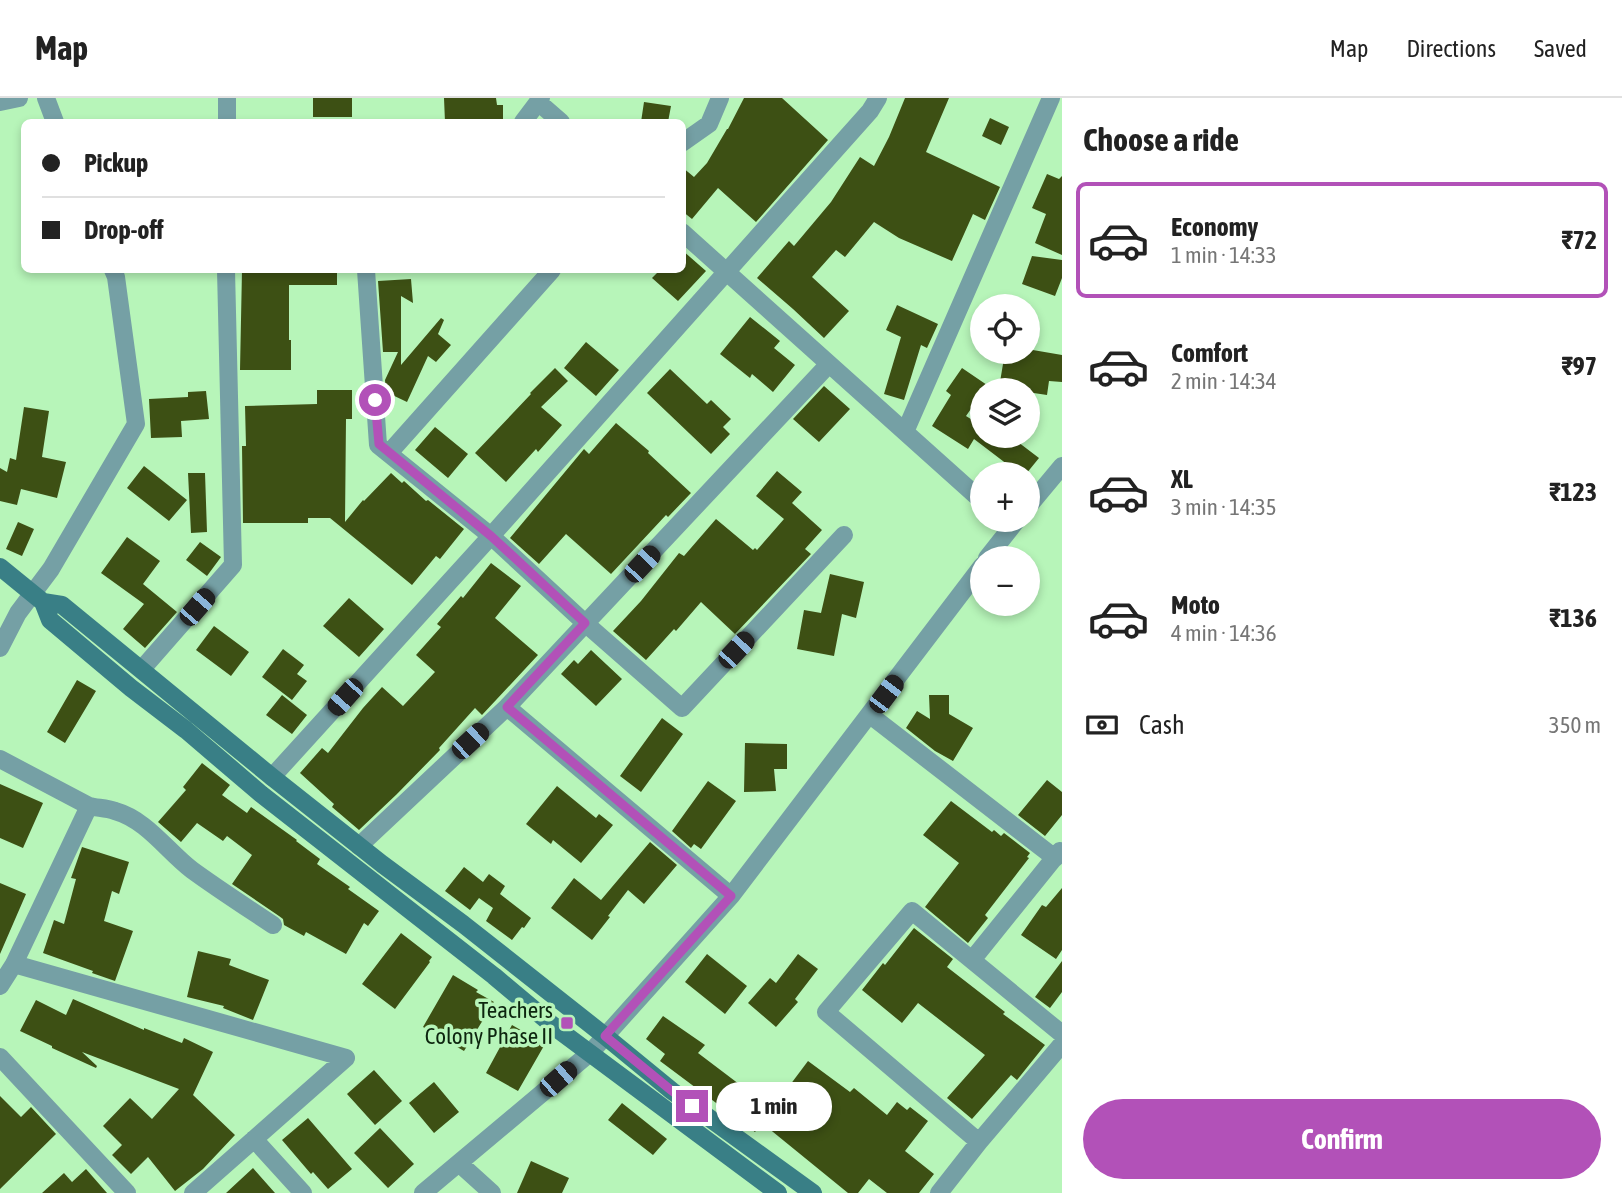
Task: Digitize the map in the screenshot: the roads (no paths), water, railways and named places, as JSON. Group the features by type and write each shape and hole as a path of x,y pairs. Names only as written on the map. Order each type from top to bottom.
{"street":[{"path":"0,102 19,98"},
{"path":"46,98 54,119"},
{"path":"226,119 227,98"},
{"path":"686,141 709,124 720,98"},
{"path":"272,777 491,536 870,111 878,98"},
{"path":"905,432 1051,98"},
{"path":"525,119 540,100 559,119"},
{"path":"686,235 970,490"},
{"path":"0,648 18,613 38,598 51,569 136,424 114,273"},
{"path":"142,669 233,565 226,273"},
{"path":"366,273 379,444 491,536 682,708 844,535"},
{"path":"389,453 549,273"},
{"path":"359,846 507,707 829,364"},
{"path":"1040,492 1062,466"},
{"path":"0,567 38,598 50,620 261,794 463,951 556,1028 778,1193"},
{"path":"423,1193 591,1052 731,896 970,582"},
{"path":"38,598 62,605 359,846 463,924 672,1091 813,1193"},
{"path":"507,707 731,896"},
{"path":"870,715 1058,854 972,960"},
{"path":"0,759 89,806 115,810 137,822 179,860 273,925"},
{"path":"0,986 15,964 89,806"},
{"path":"979,1142 826,1012 912,911 1062,1034"},
{"path":"15,964 346,1058 193,1193"},
{"path":"939,1193 1062,1044"},
{"path":"0,1057 127,1193"},
{"path":"254,1139 303,1193"},
{"path":"460,1164 492,1193"}],"place":[{"name":"Teachers Colony Phase II","path":"567,1023"}]}
